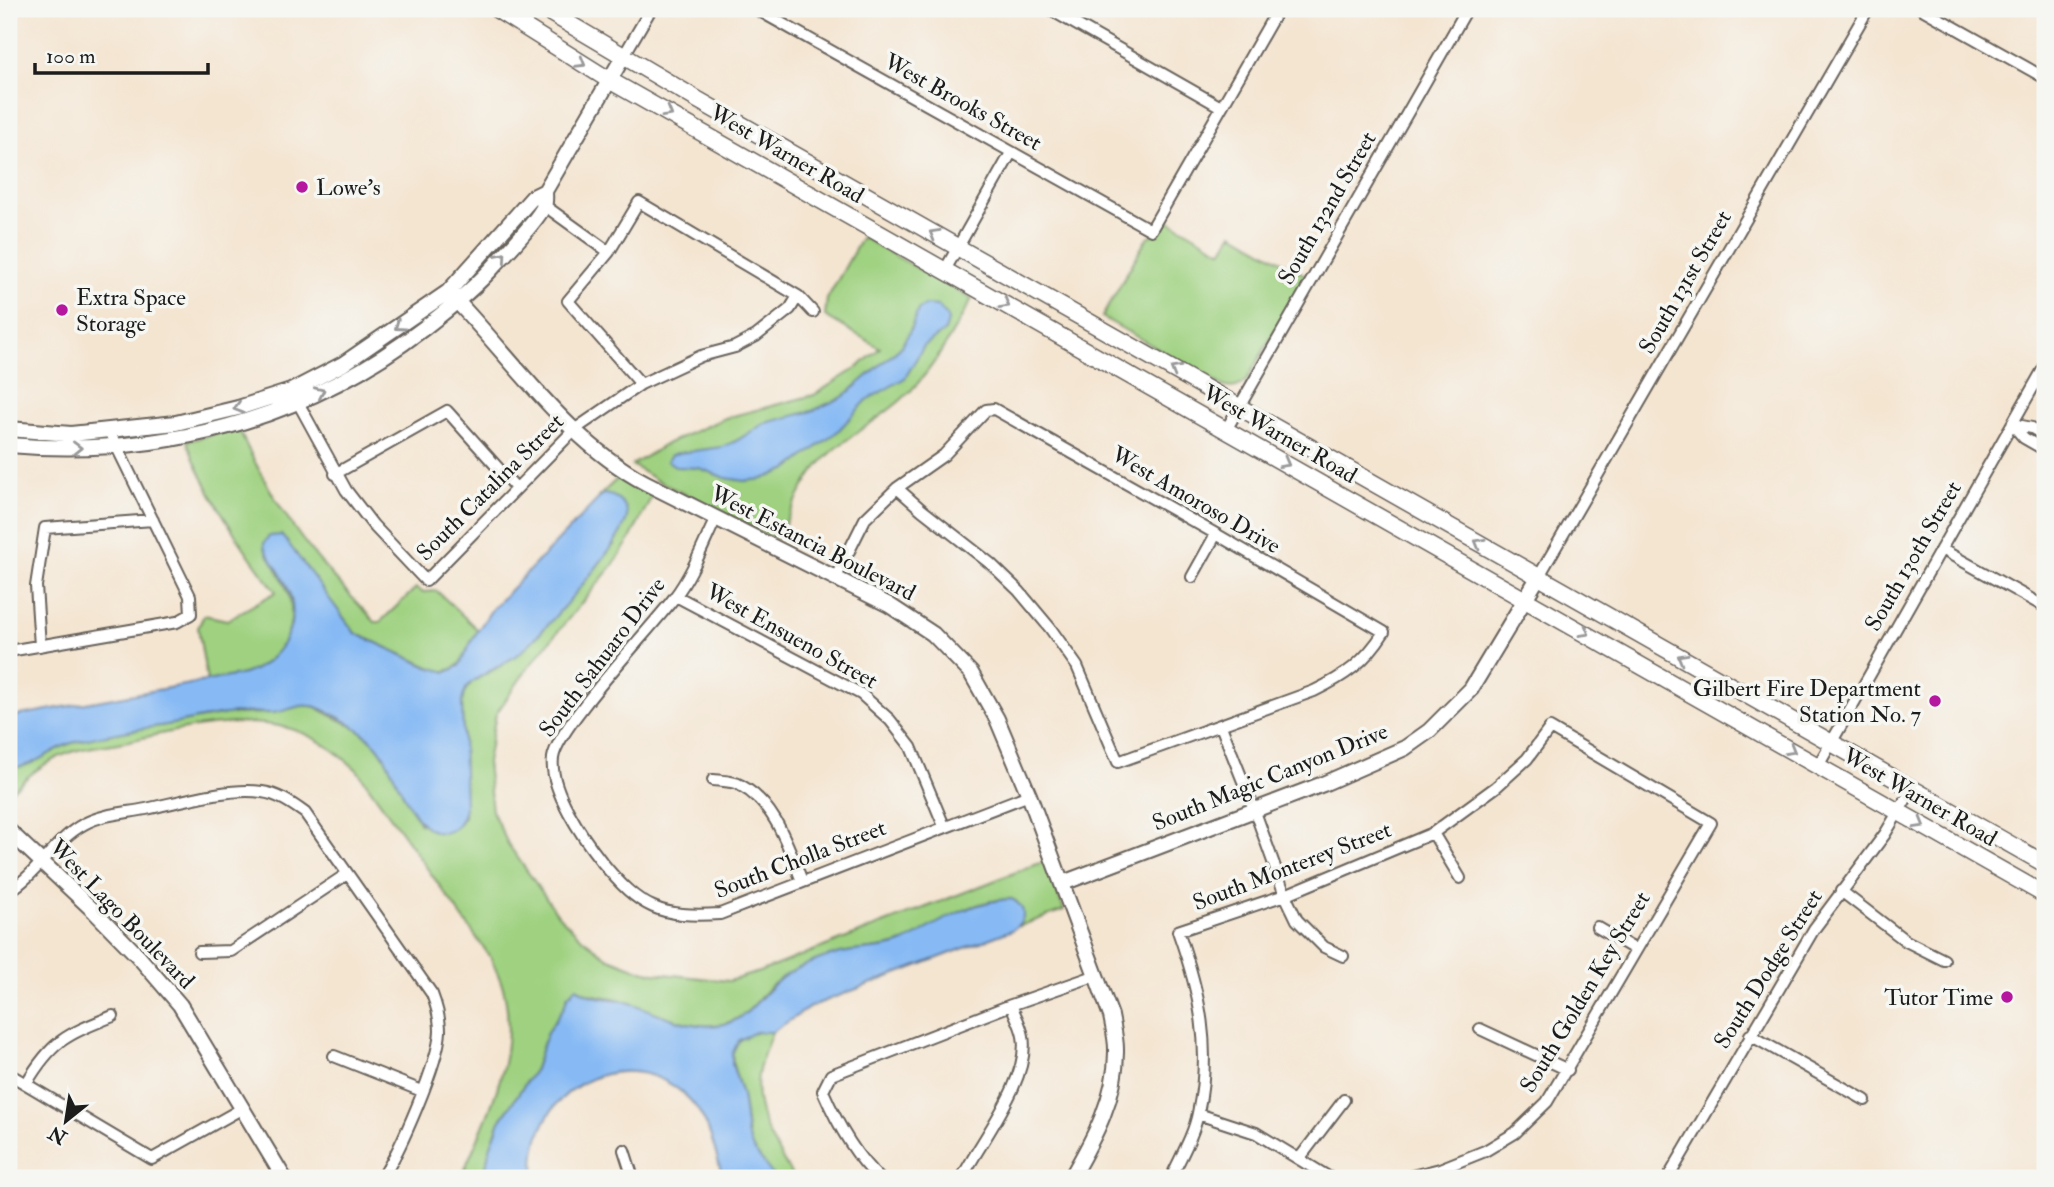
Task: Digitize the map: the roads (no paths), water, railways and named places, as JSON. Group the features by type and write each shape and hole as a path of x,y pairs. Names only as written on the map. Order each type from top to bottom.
{"main road":[{"name":"West Warner Road","path":"496,9 609,80 2045,895"},
{"name":"West Warner Road","path":"544,9 623,57 2045,864"}],"street":[{"path":"9,445 71,449 117,447 233,426 295,396 453,297 541,198 651,9"},
{"path":"1049,9 1221,107 1278,9"},
{"name":"South 132nd Street","path":"1226,430 1467,9"},
{"name":"South 131st Street","path":"1539,576 1867,9"},
{"path":"1922,9 2045,78"},
{"name":"West Brooks Street","path":"761,10 1151,230 1221,107"},
{"path":"946,270 1011,153"},
{"path":"541,198 609,252"},
{"path":"641,384 568,301 609,252 639,202 797,296 813,312"},
{"name":"South Catalina Street","path":"335,474 360,510 426,581 574,430 641,384 701,356 734,347 756,336 790,309 797,296"},
{"name":"West Estancia Boulevard","path":"453,297 574,430 608,461 911,618 933,634 971,673 998,719 1063,883 1111,1016 1116,1049 1110,1092 1103,1119 1071,1178"},
{"name":"South 130th Street","path":"1818,766 2045,366"},
{"path":"9,429 71,434 109,431 203,417 295,396"},
{"path":"295,396 335,474 447,411 516,488"},
{"name":"West Amoroso Drive","path":"898,488 944,455 986,410 994,410 1384,632 1372,652 1335,681 1221,726"},
{"path":"2012,425 2032,428 2045,436"},
{"path":"2012,425 2025,438 2045,450"},
{"path":"9,651 177,622 191,614 190,596 109,431"},
{"path":"836,577 866,519 898,488 991,564 1019,591 1050,628 1077,666 1118,762 1221,726 1297,920 1324,947 1343,956"},
{"name":"South Sahuaro Drive","path":"556,785 553,758 563,734 676,596 716,518"},
{"path":"40,646 36,586 45,528 152,520"},
{"path":"1192,578 1216,534"},
{"path":"1941,549 2045,607"},
{"name":"South Magic Canyon Drive","path":"1063,883 1382,760 1405,748 1429,731 1471,689 1539,576"},
{"name":"West Ensueno Street","path":"676,596 861,694 890,720 912,747 944,826"},
{"name":"South Monterey Street","path":"1171,1178 1198,1115 1204,1025 1192,972 1178,931 1285,895 1433,833 1496,787 1527,759 1550,728 1711,823"},
{"path":"713,780 738,783 760,799 779,825 802,881"},
{"name":"South Cholla Street","path":"556,785 591,848 622,887 649,906 686,916 720,914 1029,795"},
{"name":"South Dodge Street","path":"1668,1178 1814,929 1864,864 1912,789"},
{"path":"9,891 75,829 99,818 222,794 253,791 276,795 304,813 432,994 439,1014 440,1033 436,1052 396,1152 382,1178"},
{"name":"South Golden Key Street","path":"1404,1178 1441,1174 1485,1151 1515,1133 1547,1102 1711,823"},
{"name":"West Lago Boulevard","path":"9,831 138,955 180,1005 284,1178"},
{"path":"1433,833 1460,878"},
{"path":"199,952 231,951 347,874"},
{"path":"1841,891 1906,942 1944,960"},
{"path":"1597,927 1636,950"},
{"path":"879,1178 857,1152 828,1103 823,1091 835,1073 1097,975"},
{"path":"962,1178 1013,1089 1023,1064 1023,1036 1012,1005"},
{"path":"26,1084 38,1064 58,1042 113,1016"},
{"path":"1480,1029 1568,1070"},
{"path":"1750,1035 1865,1100"},
{"path":"334,1056 422,1091"},
{"path":"9,1074 152,1159 243,1108"},
{"path":"1299,1159 1345,1100"},
{"path":"1198,1115 1256,1133 1330,1178"},
{"path":"624,1150 633,1178"}],"water":[{"path":"925,305 938,306 946,315 948,321 945,331 924,346 905,378 867,400 837,432 788,469 763,479 744,481 725,478 699,468 677,467 667,461 671,455 678,453 722,447 765,423 812,411 843,397 900,348 918,310"},
{"path":"603,494 620,501 626,508 627,517 598,566 532,642 521,652 471,683 465,691 462,702 465,808 459,823 447,832 435,832 415,815 378,747 352,725 315,707 302,706 271,713 220,715 107,735 64,746 25,765 9,767 9,717 244,674 269,660 285,639 292,614 287,586 264,547 269,536 281,535 355,633 428,667 447,672 459,666 492,609"},
{"path":"1012,899 1023,910 1023,918 1012,930 812,1006 772,1032 756,1032 739,1040 732,1054 732,1064 742,1095 747,1134 753,1149 775,1178 723,1178 711,1137 697,1108 690,1100 665,1081 638,1073 610,1073 585,1082 563,1098 546,1120 536,1147 535,1178 484,1178 489,1151 500,1121 535,1069 547,1033 564,1007 568,995 577,987 594,996 627,1002 686,1023 724,1024 742,1016 778,981 806,965 841,953 899,944 970,908"}],"place":[{"name":"Lowe's","path":"302,187"},
{"name":"Extra Space Storage","path":"62,310"},
{"name":"Gilbert Fire Department Station No. 7","path":"1935,701"},
{"name":"Tutor Time","path":"2007,997"}]}
